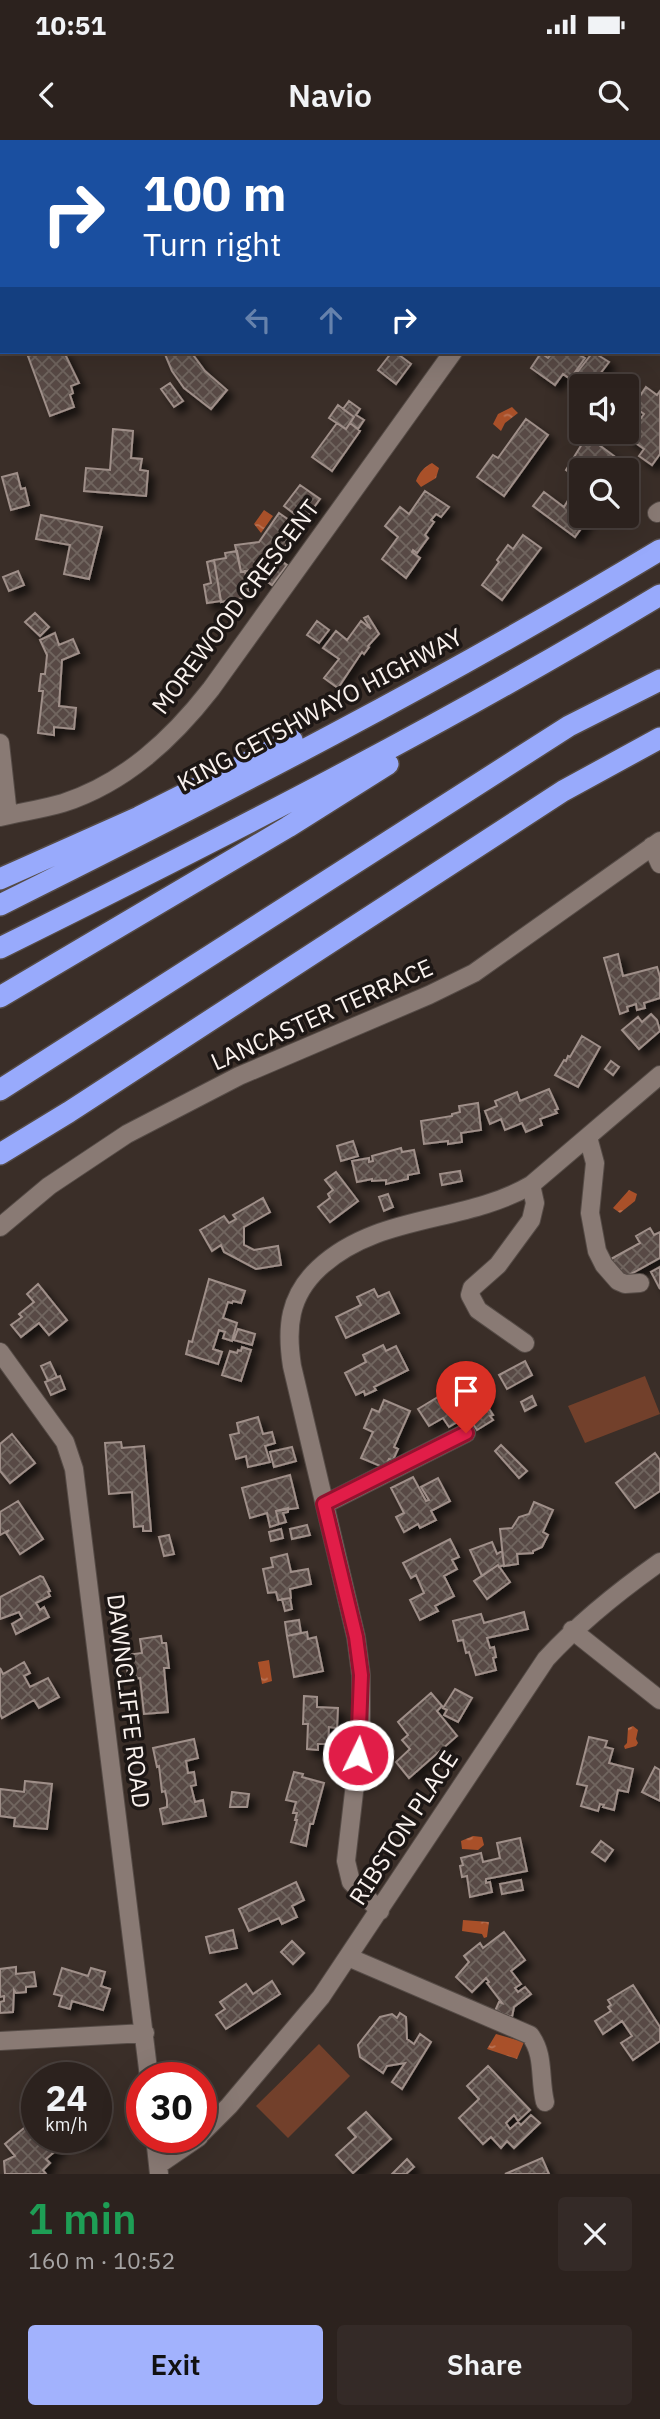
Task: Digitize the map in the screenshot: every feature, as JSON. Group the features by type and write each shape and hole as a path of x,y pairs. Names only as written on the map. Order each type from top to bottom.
{"highway":[{"path":"0,879 139,817 660,550"},
{"name":"KING CETSHWAYO HIGHWAY","path":"0,905 215,798 584,596 660,550"},
{"path":"0,948 317,788 500,688 660,595"},
{"path":"0,1090 569,726 660,680"},
{"path":"0,997 288,827 404,755 500,688"},
{"path":"0,1154 563,791 660,738"}],"street":[{"name":"MOREWOOD CRESCENT","path":"4,816 65,802 105,783 150,754 190,716 452,354"},
{"path":"0,743 4,816"},
{"path":"656,844 660,864"},
{"name":"LANCASTER TERRACE","path":"0,1227 49,1186 127,1134 239,1076 474,973 656,844"},
{"path":"380,1911 351,1882 346,1861 361,1732 361,1675 356,1637 288,1342 292,1308 306,1281 330,1258 353,1243 406,1223 491,1203 531,1185 660,1074"},
{"path":"588,1137 594,1163 590,1213 597,1251 604,1265 618,1281 625,1284 640,1283"},
{"path":"525,1343 488,1319 478,1310 470,1295 477,1282 498,1265 531,1220 536,1203 531,1185"},
{"name":"DAWNCLIFFE ROAD","path":"0,1352 65,1442 74,1469 148,2062"},
{"path":"324,1504 466,1433"},
{"name":"RIBSTON PLACE","path":"217,2118 321,1997 533,1676 572,1630 616,1593 660,1562"},
{"path":"572,1630 660,1700"},
{"path":"348,1957 530,2035 540,2054 541,2086 545,2102"},
{"path":"0,2041 145,2033"},
{"name":"RIBSTON PLACE","path":"159,2169 179,2153"}],"shaded area":[{"path":"645,1376 660,1414 585,1443 568,1406"},
{"path":"319,2044 350,2076 288,2138 256,2106"}],"water":[{"path":"512,407 518,413 505,423 501,431 493,424 498,414"},
{"path":"432,463 439,468 436,478 421,487 416,481 417,478 424,468"},
{"path":"264,510 273,516 261,533 254,524"},
{"path":"629,1190 637,1194 635,1201 620,1213 613,1208"},
{"path":"269,1660 272,1681 262,1684 258,1662"},
{"path":"633,1726 638,1730 638,1743 625,1749 628,1728"},
{"path":"473,1836 482,1837 484,1845 478,1850 462,1849 461,1841"},
{"path":"463,1920 489,1922 487,1937 462,1931"},
{"path":"496,2034 524,2042 517,2059 487,2049"}],"building":[{"path":"65,354 79,383 71,386 73,393 70,395 74,407 50,416 28,356"},
{"path":"165,354 192,354 205,371 227,390 211,409 184,388 172,371"},
{"path":"390,354 398,354 411,364 396,384 378,370"},
{"path":"542,354 548,358 551,354 578,354 585,358 574,374 569,374 569,378 563,374 555,385 531,368"},
{"path":"591,354 609,362 600,374 576,374"},
{"path":"170,383 183,401 174,407 161,389"},
{"path":"646,387 657,395 660,391 660,454 652,465 639,456 644,449 637,444 639,421 644,414 639,410 639,397"},
{"path":"349,401 360,409 356,415 364,420 358,429 350,423 354,417 343,409"},
{"path":"338,405 354,417 346,429 329,418"},
{"path":"526,419 548,435 504,496 477,477 493,455 498,458"},
{"path":"337,423 346,429 350,423 360,431 332,471 312,457"},
{"path":"113,429 133,431 131,458 142,459 140,470 148,471 146,496 84,491 86,468 110,470"},
{"path":"582,444 598,444 614,456 613,458 573,458"},
{"path":"17,473 21,489 25,488 29,505 11,510 2,477"},
{"path":"300,485 320,499 304,521 284,506"},
{"path":"425,491 449,507 441,517 436,514 431,520 434,522 425,535 428,538 417,553 413,550 412,552 420,558 406,578 382,559 398,537 385,526 400,507 409,514"},
{"path":"544,492 564,507 567,502 569,528 581,528 575,537 533,506"},
{"path":"279,513 299,527 271,567 241,572 235,545 259,542"},
{"path":"41,515 102,527 89,579 64,574 70,545 36,539"},
{"path":"523,535 541,548 502,600 482,585 508,545 513,549"},
{"path":"237,551 241,572 245,571 249,597 221,602 214,560 226,558 225,553"},
{"path":"277,558 287,565 272,585 251,570 271,567"},
{"path":"214,560 221,601 207,603 204,585 211,583 207,562"},
{"path":"18,571 24,585 9,591 3,577"},
{"path":"35,613 49,627 40,636 25,622"},
{"path":"368,616 379,634 364,654 362,652 338,688 324,678 339,659 323,648 336,631 347,640 361,621 371,629 364,618"},
{"path":"317,621 329,630 319,643 307,635"},
{"path":"55,633 59,645 73,639 79,653 62,660 59,706 76,708 74,729 54,727 54,735 38,733 43,691 39,691 41,674 45,674 47,655 40,640"},
{"path":"618,954 623,976 657,967 660,998 644,1003 645,1008 637,1010 636,1004 627,1007 628,1011 620,1014 604,958"},
{"path":"651,1014 657,1020 660,1031 639,1049 622,1030 638,1017 642,1022"},
{"path":"582,1036 600,1047 578,1087 555,1075"},
{"path":"611,1061 619,1067 613,1075 605,1069"},
{"path":"549,1089 558,1109 555,1110 557,1113 540,1119 542,1125 526,1132 522,1123 505,1130 501,1119 490,1124 485,1111 497,1106 495,1101 517,1092 520,1101"},
{"path":"478,1103 481,1130 461,1133 462,1142 424,1144 421,1121 452,1116 460,1112 459,1106"},
{"path":"353,1141 358,1156 341,1161 337,1146"},
{"path":"401,1148 402,1152 414,1150 419,1173 408,1175 408,1179 386,1184 386,1180 372,1179 357,1182 352,1161 369,1158 369,1162 373,1161 372,1156"},
{"path":"460,1171 462,1181 442,1185 440,1174"},
{"path":"336,1172 358,1201 330,1222 318,1207 330,1198 328,1194 333,1190 325,1180"},
{"path":"388,1194 393,1207 384,1211 379,1197"},
{"path":"263,1198 270,1212 244,1227 244,1245 254,1250 278,1246 281,1265 256,1269 224,1252 221,1245 212,1251 200,1230 224,1216 229,1223 236,1219 233,1215"},
{"path":"650,1228 654,1235 660,1232 660,1258 622,1279 611,1259 640,1243 636,1236"},
{"path":"660,1267 660,1289 651,1272"},
{"path":"209,1279 245,1291 241,1303 228,1302 223,1318 237,1323 232,1341 223,1338 225,1332 219,1330 213,1349 222,1352 218,1364 186,1354 189,1341 192,1342"},
{"path":"38,1284 67,1320 49,1335 39,1323 21,1337 11,1325 22,1317 19,1314 34,1302 27,1294"},
{"path":"374,1289 378,1297 389,1292 399,1313 346,1338 336,1317 361,1305 357,1297"},
{"path":"238,1329 255,1334 252,1345 234,1340"},
{"path":"383,1345 386,1351 396,1346 408,1370 374,1387 376,1390 365,1395 364,1391 356,1395 345,1373 366,1362 363,1355"},
{"path":"242,1347 251,1350 241,1381 222,1375 230,1351 237,1353"},
{"path":"525,1361 532,1375 507,1389 499,1375"},
{"path":"50,1362 57,1377 48,1381 41,1366"},
{"path":"474,1374 491,1401 486,1404 493,1420 477,1430 467,1415 468,1412 449,1427 443,1418 429,1426 418,1409 451,1389 449,1386"},
{"path":"60,1376 65,1389 51,1395 45,1382"},
{"path":"532,1396 536,1405 525,1411 521,1402"},
{"path":"384,1400 410,1411 394,1447 398,1449 385,1468 361,1458 373,1432 364,1428 372,1409 379,1412"},
{"path":"258,1417 263,1434 272,1432 275,1443 265,1446 270,1462 248,1467 246,1456 236,1459 230,1435 239,1433 237,1423"},
{"path":"12,1434 35,1463 10,1483 0,1471 0,1444"},
{"path":"121,1442 122,1448 144,1446 151,1531 143,1531 143,1526 134,1527 132,1492 109,1494 105,1443"},
{"path":"501,1445 527,1471 519,1478 495,1451"},
{"path":"292,1447 296,1461 274,1467 270,1452"},
{"path":"655,1453 660,1460 660,1491 635,1508 616,1483"},
{"path":"290,1475 298,1508 276,1511 279,1524 270,1527 267,1513 250,1518 242,1488"},
{"path":"413,1477 426,1501 429,1500 421,1487 438,1478 450,1501 431,1511 436,1520 420,1528 418,1524 404,1532 396,1517 404,1513 391,1488"},
{"path":"18,1501 43,1539 20,1554 6,1533 9,1530 0,1535 0,1512"},
{"path":"534,1502 553,1510 543,1532 548,1535 542,1547 533,1553 517,1554 518,1564 504,1566 500,1529 512,1528 519,1517 529,1514"},
{"path":"288,1508 288,1512 283,1513 286,1522 279,1524 276,1511"},
{"path":"307,1525 310,1535 292,1539 290,1529"},
{"path":"281,1529 283,1538 271,1541 269,1532"},
{"path":"169,1535 174,1554 164,1556 159,1537"},
{"path":"450,1539 459,1557 452,1560 457,1569 444,1576 454,1596 435,1606 438,1611 420,1620 410,1600 424,1593 416,1575 411,1578 403,1563"},
{"path":"492,1542 497,1554 502,1551 504,1565 498,1565 482,1576 470,1550"},
{"path":"287,1554 291,1572 308,1569 311,1584 290,1589 291,1598 278,1600 276,1592 268,1593 263,1569 273,1567 271,1558"},
{"path":"498,1565 510,1582 487,1599 474,1581"},
{"path":"40,1576 50,1591 50,1596 36,1603 40,1610 44,1607 49,1617 16,1634 12,1624 22,1618 19,1612 0,1619 0,1597"},
{"path":"290,1598 292,1609 285,1611 282,1599"},
{"path":"524,1612 528,1629 487,1638 490,1648 494,1647 496,1670 476,1675 463,1640 458,1641 453,1621 481,1614 484,1623"},
{"path":"299,1620 301,1633 287,1636 285,1622"},
{"path":"307,1632 308,1639 316,1637 323,1671 294,1677 287,1636"},
{"path":"161,1636 162,1643 166,1643 169,1668 164,1668 168,1712 144,1714 140,1678 128,1680 126,1655 142,1653 140,1639"},
{"path":"24,1662 30,1673 24,1676 30,1687 48,1678 59,1697 39,1708 34,1700 2,1718 0,1668 3,1674"},
{"path":"455,1689 472,1698 458,1722 444,1715 447,1710 443,1708"},
{"path":"431,1693 442,1706 437,1711 457,1736 409,1778 396,1762 410,1749 402,1740 408,1735 398,1722"},
{"path":"304,1696 317,1697 317,1707 338,1708 337,1728 329,1727 328,1744 318,1744 318,1750 307,1749 308,1724 303,1724"},
{"path":"589,1737 607,1741 605,1747 613,1749 609,1763 633,1769 628,1792 618,1790 614,1810 600,1804 598,1811 581,1806 587,1786 577,1784"},
{"path":"194,1739 198,1758 186,1761 188,1773 194,1772 196,1785 191,1786 195,1802 203,1800 206,1816 163,1824 160,1809 167,1807 167,1800 165,1791 162,1792 159,1766 157,1767 153,1748"},
{"path":"655,1767 660,1770 660,1801 642,1792"},
{"path":"294,1772 324,1783 313,1824 310,1824 306,1846 291,1842 297,1820 297,1813 293,1813 296,1802 286,1800"},
{"path":"25,1781 52,1784 47,1829 14,1826 15,1818 0,1816 0,1789 24,1792"},
{"path":"232,1792 249,1794 247,1807 230,1807"},
{"path":"520,1838 527,1871 486,1879 486,1883 490,1882 492,1892 470,1897 467,1876 462,1877 461,1858 481,1853 483,1862 500,1858 497,1843"},
{"path":"601,1841 613,1850 605,1861 592,1852"},
{"path":"521,1880 523,1890 502,1894 500,1884"},
{"path":"296,1882 304,1900 292,1906 297,1917 282,1924 279,1918 249,1931 239,1909"},
{"path":"233,1930 237,1948 210,1953 206,1937"},
{"path":"504,1932 525,1960 511,1971 521,1984 515,1988 518,1992 525,1987 531,1994 514,2007 512,2017 495,2011 499,2002 502,2003 486,1978 472,1992 456,1977 469,1962 464,1956 480,1943 483,1948"},
{"path":"292,1941 304,1953 293,1964 281,1952"},
{"path":"16,1967 16,1974 34,1972 36,1986 26,1987 26,1992 16,1993 14,1990 13,2012 0,2013 0,2002 4,2001 4,1996 0,1997 0,1969"},
{"path":"62,1968 88,1976 91,1968 105,1972 101,1986 110,1989 103,2010 72,2001 70,2009 59,2006 62,1996 54,1994"},
{"path":"272,1981 280,1994 226,2029 216,2015 225,2009 220,2002 246,1984 253,1994"},
{"path":"633,1985 660,2027 660,2041 633,2060 621,2043 632,2036 622,2021 603,2034 595,2021 611,2011 608,2000"},
{"path":"400,2013 406,2017 407,2039 414,2044 420,2034 431,2042 402,2089 392,2082 405,2063 387,2066 383,2073 360,2057 358,2045 380,2017 392,2014 397,2018"},
{"path":"488,2066 530,2110 518,2121 514,2115 506,2123 510,2129 518,2122 521,2125 531,2115 540,2123 514,2148 507,2141 501,2148 491,2137 483,2144 459,2118 479,2099 467,2086"},
{"path":"366,2112 391,2139 353,2173 336,2155 356,2137 348,2128"},
{"path":"21,2131 21,2153 53,2153 46,2159 50,2163 43,2170 46,2174 5,2174 4,2161 15,2156 5,2144"},
{"path":"542,2158 549,2174 505,2174"},
{"path":"407,2159 414,2167 406,2174 392,2174"}],"route":[{"path":"358,1755 361,1732 361,1675 356,1637 324,1504 466,1433"}]}
